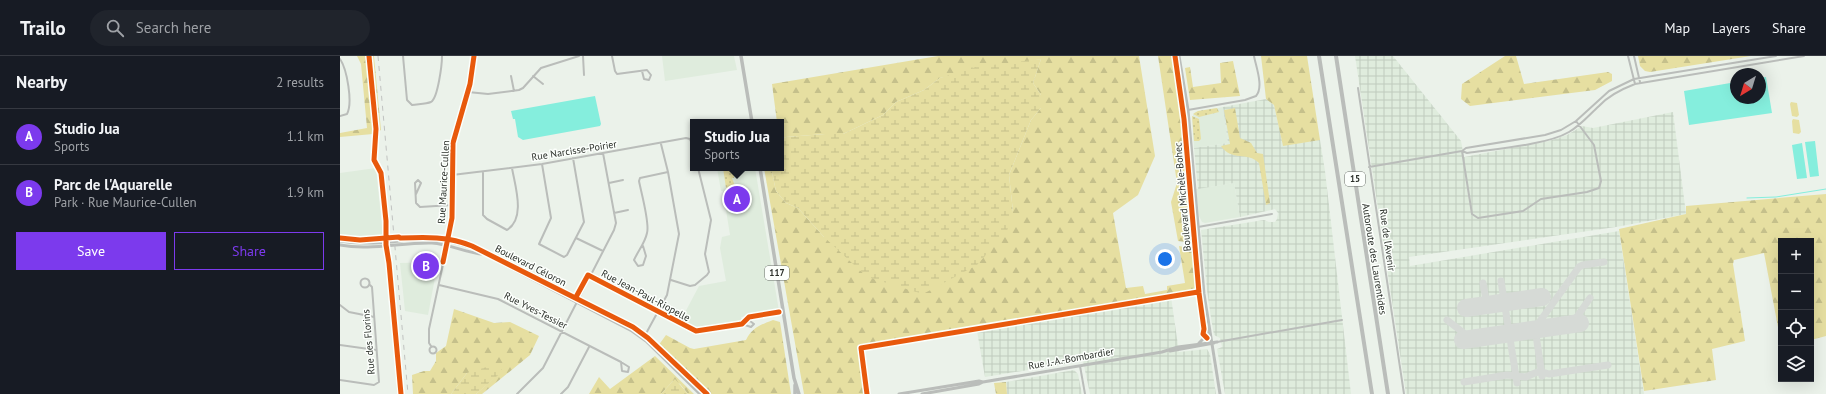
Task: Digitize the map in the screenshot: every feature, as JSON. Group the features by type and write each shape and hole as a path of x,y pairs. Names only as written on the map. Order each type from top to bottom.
{"highway":[{"name":"15","path":"1319,56 1372,394"},
{"name":"Autoroute des Laurentides","path":"1336,56 1388,394"}],"main road":[{"path":"741,56 752,119"},
{"name":"117","path":"760,171 794,378 795,394"},
{"name":"117","path":"794,378 799,394"}],"street":[{"path":"403,56 407,100 412,105 431,102 434,100 442,56"},
{"name":"Rue Maurice-Cullen","path":"430,346 429,329 448,241 452,206 454,139 468,92 474,56"},
{"path":"468,92 486,94 514,91 523,88 541,68 579,56"},
{"path":"583,56 584,75"},
{"path":"612,56 615,72 617,74 642,71 649,71 651,76 649,80 644,79 642,71"},
{"name":"Boulevard Michèle-Bohec","path":"1179,56 1188,110 1204,294 1220,394"},
{"path":"1188,110 1245,100 1256,96 1259,92 1259,86 1254,56"},
{"path":"1628,56 1635,84"},
{"path":"1634,56 1640,82"},
{"path":"1369,167 1549,134 1561,130 1576,121 1609,91 1634,79 1776,56"},
{"path":"1462,151 1467,153 1547,140 1567,133 1579,126 1616,92 1640,82 1804,56"},
{"path":"340,59 344,64 347,78 349,109 347,114 340,116"},
{"path":"511,76 514,91"},
{"path":"533,76 543,84"},
{"name":"Rue de l'Avenir","path":"1358,88 1404,394"},
{"path":"1462,151 1472,214 1478,218 1523,211 1541,200 1587,192 1599,188 1601,181 1594,145 1576,121"},
{"name":"Rue Narcisse-Poirier","path":"452,175 542,164 686,138 690,139"},
{"path":"643,339 667,295 679,234 668,172 660,143"},
{"path":"517,394 540,373 604,251 616,223 603,154"},
{"path":"542,164 551,218 539,244 564,257 584,222 573,158"},
{"path":"483,172 483,215 487,219 507,230 511,227 518,212 512,168"},
{"path":"671,280 690,286 696,285 709,272 705,254 711,220 699,171"},
{"path":"643,246 639,248 634,260 638,266 643,264 645,259 643,246 648,228 639,181 640,178 668,172"},
{"path":"416,194 422,183 418,180 415,183 416,203 420,207 452,206"},
{"path":"609,183 623,180"},
{"path":"614,213 628,210"},
{"path":"1198,227 1272,214"},
{"path":"576,238 604,251"},
{"name":"Boulevard Céloron","path":"340,241 358,242 426,239 448,241 468,246 626,327 643,339 701,394"},
{"name":"Boulevard Céloron","path":"340,245 357,247 424,243 447,245 481,254"},
{"name":"Rue Jean-Paul-Riopelle","path":"590,277 696,331 742,324 751,321 754,324 751,328 742,324"},
{"name":"Rue des Florins","path":"340,380 377,384 380,378 372,287 368,280 363,280 360,282 363,287 370,285"},
{"name":"Rue Yves-Tessier","path":"438,284 498,300 621,362 628,367 628,372 623,372 621,362"},
{"path":"340,306 349,312 374,317"},
{"name":"Rue J.-A.-Bombardier","path":"1162,352 1179,351 1217,342 1342,320"},
{"path":"1198,344 1206,337 1209,326"},
{"name":"Rue J.-A.-Bombardier","path":"922,394 983,382 1162,352 1198,344 1212,343"},
{"path":"340,345 377,350"},
{"path":"561,394 568,387 589,347"},
{"path":"1080,366 1085,394"},
{"name":"Rue J.-A.-Bombardier","path":"899,394 979,381 983,382"}],"shaded area":[{"path":"662,56 734,56 737,70 665,81"},
{"path":"1355,56 1393,56 1461,141 1464,157 1549,141 1567,135 1582,126 1593,128 1673,112 1686,214 1616,227 1409,257 1410,266 1619,231 1644,394 1406,394"},
{"path":"1266,99 1274,105 1283,145 1320,140 1325,171 1351,394 1225,394 1217,349 1222,347 1220,338 1214,335 1207,290 1201,230 1264,220 1275,222 1278,213 1275,209 1240,217 1234,183 1198,189 1194,148 1228,143 1223,107"},
{"path":"1223,107 1228,143 1194,148 1192,117 1195,112"},
{"path":"376,168 383,237 353,239 340,237 340,173"},
{"path":"718,171 756,171 779,311 741,317 742,320 732,322 697,327 681,320 699,286 726,281 720,248 722,237 730,235 723,191 721,191"},
{"path":"1234,183 1240,217 1205,223 1202,222 1199,216 1196,189"},
{"path":"438,262 428,315 405,311 400,263"},
{"path":"1171,297 1179,352 1207,349 1210,354 1216,394 1090,394 1083,361 985,377 977,331"},
{"path":"1074,370 1078,374 1082,394 1007,394 1006,382"}],"green space":[{"path":"357,56 374,56 381,130 373,134 340,137 340,133 367,128 361,64"},
{"path":"938,56 1139,56 1155,156 1138,195 1113,213 1126,288 1143,286 1145,294 1167,290 1167,286 1185,283 1179,246 1194,249 1199,291 859,348 865,394 804,394 765,171 772,171 776,191 786,203 798,208 824,237 1013,212 1009,175 1031,120 1041,108 1041,95 1033,83 1041,59 940,78 924,90 896,102 883,115 843,134 784,138 784,119 777,119 772,84"},
{"path":"1158,56 1172,56 1182,120 1194,243 1178,241 1171,202 1177,183"},
{"path":"1261,56 1307,56 1320,140 1283,146 1274,105 1266,99"},
{"path":"1505,56 1516,56 1524,84 1608,72 1612,74 1612,81 1595,90 1470,106 1461,99 1462,84"},
{"path":"1638,56 1751,56 1650,72 1645,71 1640,66"},
{"path":"1041,59 1033,83 1041,95 1041,108 1031,120 1009,175 1013,212 1007,231 977,265 923,294 867,277 824,237 798,208 786,203 776,191 772,171 784,171 784,138 843,134 883,115 896,102 924,90 940,78 976,67"},
{"path":"1233,61 1240,96 1190,100 1185,68 1190,67 1193,87 1221,83 1220,63"},
{"path":"1791,102 1797,103 1799,115 1797,117 1792,116"},
{"path":"1217,108 1219,112 1199,117 1193,114 1198,111"},
{"path":"1235,108 1240,138 1251,143 1257,153 1263,154 1270,203 1266,205 1259,163 1254,159 1230,154 1221,146 1230,144 1224,110"},
{"path":"1192,116 1199,119 1201,139 1199,141 1194,141"},
{"path":"1793,119 1799,120 1801,132 1799,134 1793,133"},
{"path":"723,171 734,171 734,178 732,178 735,186 726,188"},
{"path":"1826,194 1826,336 1814,339 1814,238 1778,238 1778,327 1764,253 1734,260 1733,264 1745,341 1712,349 1716,380 1644,391 1619,229 1686,214 1686,206"},
{"path":"416,263 437,263 433,269 417,269"},
{"path":"387,267 391,267 393,272 404,394 397,394"},
{"path":"454,309 494,323 510,322 539,336 530,355 482,394 476,394 502,371 467,373 451,394 413,394 412,375 424,371 430,371 436,361 436,353 446,346"},
{"path":"773,320 780,322 791,394 711,394 658,346 666,335 694,349 746,340 757,327"},
{"path":"655,356 694,394 688,394 680,384 673,381 661,394 589,394 599,377 610,389"},
{"path":"496,364 503,371 476,394 451,394 467,373"},
{"path":"675,379 688,394 661,394 673,381"},
{"path":"1006,382 1007,394 996,394 994,383"}],"water":[{"path":"1766,77 1772,113 1689,125 1684,91 1730,83 1730,104 1766,104"},
{"path":"595,96 601,124 600,126 523,140 518,137 515,119 513,119 511,111"},
{"path":"1815,141 1819,176 1810,177 1805,142"},
{"path":"1802,143 1807,178 1797,179 1792,145"}],"waterway":[{"path":"1747,198 1776,197 1826,189"}],"taxiway":[{"path":"1542,376 1535,328 1579,267 1604,262"},
{"path":"1501,281 1517,383"},
{"path":"1483,283 1487,305"},
{"path":"1572,324 1590,298"},
{"path":"1447,320 1465,334 1466,340"},
{"path":"1464,382 1507,375 1526,377 1537,372 1549,374 1608,365"}],"runway":[{"path":"1466,308 1542,297"},
{"path":"1463,340 1580,323"}],"railway":[{"path":"378,56 408,394"}],"cycle path":[{"path":"369,56 376,129 374,160 381,173 386,221 386,245 401,394"},
{"path":"443,262 452,218 453,143 470,84 474,56"},
{"path":"1175,56 1184,119 1199,293 1204,329 1203,334 1207,338"},
{"path":"340,238 360,240 399,237 437,238 455,240 472,246 633,327 648,338 707,394"},
{"path":"576,297 588,275 696,331 742,324 749,317 779,312"},
{"path":"867,394 861,348 1198,292"}],"place":[{"name":"Studio Jua","path":"737,199"},
{"name":"Parc de l'Aquarelle","path":"426,266"}]}
